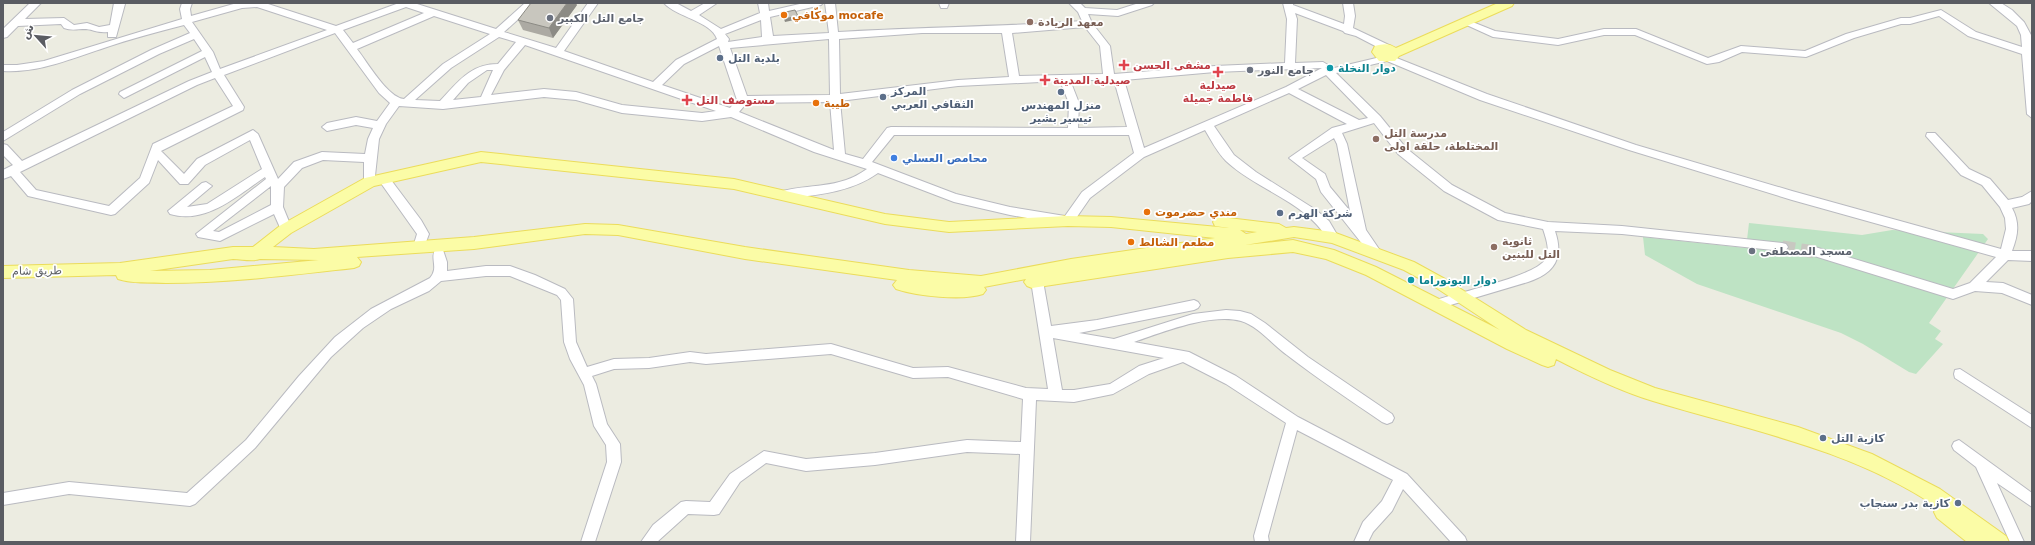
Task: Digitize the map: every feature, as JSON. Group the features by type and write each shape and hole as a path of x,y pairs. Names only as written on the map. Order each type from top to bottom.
{"main road":[{"path":"1387,53 1491,3"},
{"path":"1387,53 1508,3"},
{"path":"243,274 255,253 283,232 370,182 481,157 734,184 885,219 950,227 1068,221 1221,222 1294,239"},
{"path":"1111,222 1230,233 1255,238"},
{"path":"72,270 120,269 234,253 314,255 419,248 474,243 585,229 618,230 745,252 909,276 981,282 1071,265 1255,238 1273,233 1294,239 1370,271 1514,344 1600,383 1649,401 1803,444 1850,460 1931,503 1981,542"},
{"path":"264,271 276,253 283,232"},
{"path":"72,270 161,278 243,274 546,242 603,238 738,262 952,292 1037,281 1228,252 1294,239 1333,238 1375,252 1416,269 1520,335 1604,375 1652,394 1798,434 1866,459 1934,495 1967,517 2000,542"},
{"path":"1370,271 1375,252"},
{"name":"طريق شام","path":"3,272 72,270"}],"street":[{"path":"3,34 9,23 36,3"},
{"path":"111,42 113,28 121,3"},
{"path":"3,148 12,171 32,193 111,211 145,180 157,147 239,107 217,73 208,52 187,22 187,3"},
{"path":"12,171 193,83 338,30 405,3 524,40 732,113 840,156 877,168 954,198 1010,211 1068,221 1086,195 1140,154 1208,126 1290,89 1327,69"},
{"path":"370,182 371,148 378,125 401,103 447,66 491,39 516,14 531,3"},
{"path":"558,52 593,3"},
{"path":"669,3 691,15 723,39 743,100"},
{"path":"691,15 712,3"},
{"path":"762,3 768,36 766,40"},
{"path":"655,86 680,62 764,15 818,3"},
{"path":"830,3 834,36 835,98 840,156"},
{"path":"1074,3 1082,11 1088,24 1106,46 1114,77 1134,130 1140,154"},
{"path":"1082,11 1118,13 1149,3"},
{"path":"1348,3 1350,16 1348,31"},
{"path":"1994,3 2012,14 2023,25 2030,54 2032,114"},
{"path":"3,68 14,69 46,63 111,42 187,22 240,5 253,4 338,30 383,92 401,103 443,105 544,93 576,96 622,109 702,117 732,113 743,100 750,99 835,98 958,83 1014,79 1114,77 1215,69 1290,67 1301,70 1327,69 1387,53"},
{"path":"1289,5 1348,31 1420,74 1436,78 1486,98 1672,161 2004,255 2032,256"},
{"path":"1289,5 1292,19 1290,67"},
{"path":"351,48 434,12"},
{"path":"1465,22 1494,34 1515,38 1558,42 1604,32 1636,32 1707,61 1715,60 1741,49 1806,54 1850,36 1901,20 1910,21 1941,13 1972,34 2030,54"},
{"path":"9,23 54,20 64,21 67,26 74,28 87,26 98,30 113,28"},
{"path":"723,39 766,40 942,29 1007,30 1088,24"},
{"path":"1007,30 1014,79"},
{"path":"3,137 76,92 196,34"},
{"path":"485,99 488,88 502,67 524,40"},
{"path":"124,94 208,52"},
{"path":"443,105 464,82 486,67 502,67"},
{"path":"3,78 14,69"},
{"path":"1327,69 1376,118 1402,151 1448,188 1502,217 1548,226 1622,230 1782,247"},
{"path":"1064,77 1074,103 1073,131"},
{"path":"1290,89 1302,98 1357,124"},
{"path":"1375,252 1360,231 1325,189 1321,177 1294,158 1336,131 1376,118"},
{"path":"327,127 356,121 378,125"},
{"path":"1208,126 1221,148 1230,158 1246,171 1297,203 1324,223 1333,238"},
{"path":"865,164 891,130 1134,130"},
{"path":"1336,131 1342,144 1360,231"},
{"path":"184,181 201,162 253,134 273,179 277,207 283,232"},
{"path":"1931,136 1964,172 1986,182 2005,204 2012,220 2011,238 2004,255 1974,286"},
{"path":"155,151 184,181 206,186 174,211 184,212 210,208 273,179 298,165 322,156 370,158"},
{"path":"783,195 829,190 849,184 868,175 877,168"},
{"path":"273,179 202,234 220,237 277,207"},
{"path":"384,179 417,223 423,234 419,248"},
{"path":"2005,204 2025,201 2032,195"},
{"path":"1437,304 1462,298 1528,277 1546,266 1552,259 1555,251 1548,226"},
{"path":"1815,252 1953,294 1974,286 2003,288 2032,300"},
{"path":"3,499 70,488 190,500 229,465 257,436 317,362 339,340 365,319 400,298 426,286 438,276 442,263 439,253"},
{"path":"438,276 486,271 510,272 531,278 561,292 567,299 570,342 590,384 601,426 613,444 614,462 588,542"},
{"path":"1037,281 1056,396"},
{"path":"1046,332 1097,325 1194,304"},
{"path":"1113,344 1181,322 1224,315 1242,316 1267,331 1290,351 1387,418"},
{"path":"1046,332 1184,356 1231,380 1293,421 1402,478 1460,542"},
{"path":"584,373 614,364 649,363 690,357 706,359 831,349 912,373 948,372 1030,394 1074,396 1113,389 1144,370 1184,356"},
{"path":"1960,374 2032,422"},
{"path":"1023,542 1030,394"},
{"path":"1262,542 1261,536 1293,421"},
{"path":"648,542 658,530 686,506 714,509 735,478 764,457 806,465 875,459 967,446 1027,448"},
{"path":"1959,446 2032,501"},
{"path":"1980,462 2017,542"},
{"path":"1361,542 1368,527 1387,506 1402,478"}],"green space":[{"path":"1749,223 1862,235 1892,230 1983,234 1988,239 1929,323 1941,331 1935,339 1943,344 1916,374 1909,372 1863,344 1841,333 1697,284 1645,255 1643,237 1746,248"}],"building":[{"path":"531,3 567,3 549,28 518,20"},
{"path":"795,10 798,16 784,19 781,13"}],"tunnel":[{"path":"1782,247 1815,252"}],"place":[{"name":"موكّافي mocafe","path":"784,15"},
{"name":"جامع التل الكبير","path":"550,18"},
{"name":"معهد الريادة","path":"1030,22"},
{"name":"بلدية التل","path":"720,58"},
{"name":"مشفى الحسن","path":"1124,65"},
{"name":"دوار النخلة","path":"1330,68"},
{"name":"جامع النور","path":"1250,70"},
{"name":"صيدلية فاطمة جميلة","path":"1218,72"},
{"name":"صيدلية المدينة","path":"1045,80"},
{"name":"منزل المهندس تيسير بشير","path":"1061,92"},
{"name":"المركز الثقافي العربي","path":"883,97"},
{"name":"مستوصف التل","path":"687,100"},
{"name":"طيبة","path":"816,103"},
{"name":"مدرسة التل المختلطة، حلقة اولى","path":"1376,139"},
{"name":"محامص العسلي","path":"894,158"},
{"name":"مندي حضرموت","path":"1147,212"},
{"name":"شركة الهرم","path":"1280,213"},
{"name":"مطعم الشالط","path":"1131,242"},
{"name":"ثانوية التل للبنين","path":"1494,247"},
{"name":"مسجد المصطفى","path":"1752,251"},
{"name":"دوار البونوراما","path":"1411,280"},
{"name":"كازية التل","path":"1823,438"},
{"name":"كازية بدر سنجاب","path":"1958,503"}]}
